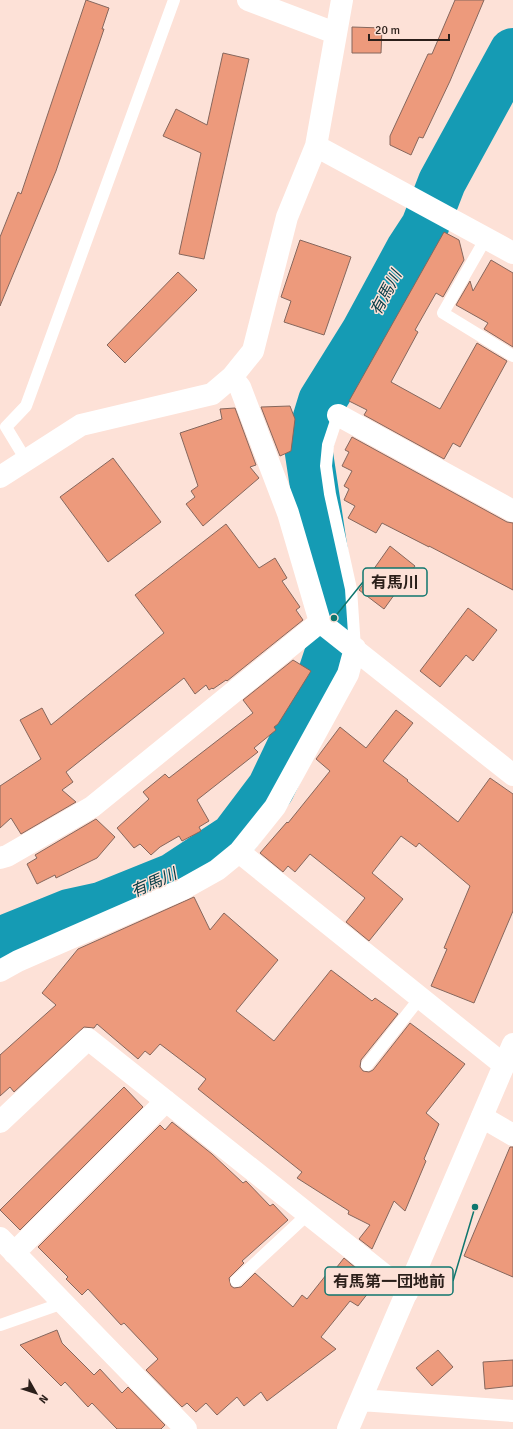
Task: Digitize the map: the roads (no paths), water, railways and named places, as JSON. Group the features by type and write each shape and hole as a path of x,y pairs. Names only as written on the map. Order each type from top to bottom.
{"street":[{"path":"248,0 335,33"},
{"path":"0,477 81,425 212,394 232,377 254,351 287,217 316,146 342,0"},
{"path":"316,146 420,201 513,253"},
{"path":"232,377 240,387 288,513 322,623 513,775"},
{"path":"338,416 513,512"},
{"path":"0,858 7,856 92,807 322,623"},
{"path":"0,972 18,961 183,889 217,870 238,852 275,807 348,674 349,644"},
{"path":"238,852 504,1066"},
{"path":"0,1122 88,1039 407,1293"},
{"path":"348,1429 513,1044"},
{"path":"166,1101 7,1245 186,1429"},
{"path":"482,1117 513,1135"},
{"path":"361,1400 513,1410"}],"lane":[{"path":"26,460 6,427 26,406 174,0"},
{"path":"486,238 443,313 513,356"},
{"path":"338,416 328,444 326,466 330,494 351,588 349,644"},
{"path":"367,1065 420,998"},
{"path":"236,1282 308,1214"},
{"path":"0,1325 63,1303"}],"waterway":[{"name":"有馬川","path":"0,941 69,913 101,906 173,877 234,837 271,788 313,700 331,646 334,618 308,447 322,401 365,332 410,249 425,226 442,182 513,52"}],"place":[{"name":"有馬川","path":"334,618"},
{"name":"有馬第一団地前","path":"475,1207"}]}
